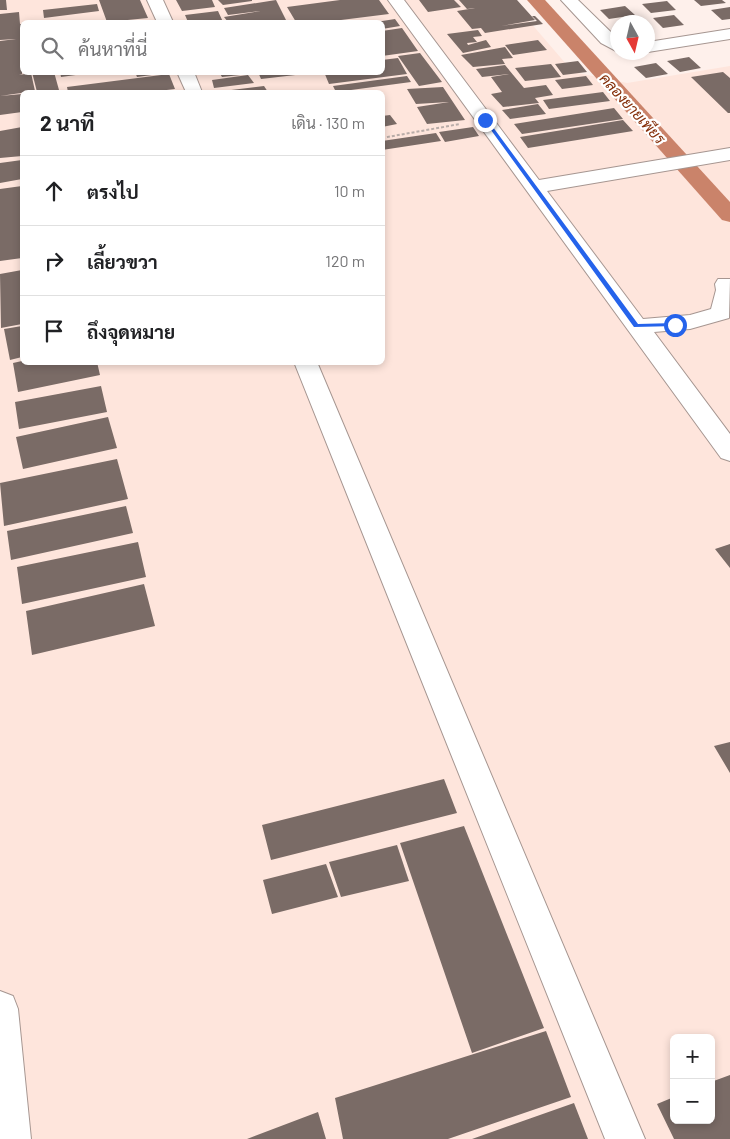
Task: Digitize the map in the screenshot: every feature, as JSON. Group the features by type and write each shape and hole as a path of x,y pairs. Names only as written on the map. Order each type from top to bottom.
{"street":[{"path":"155,0 163,20"},
{"path":"396,0 730,452"},
{"path":"569,0 610,42"},
{"path":"655,45 730,34"},
{"path":"186,75 193,90"},
{"path":"535,187 730,154"},
{"path":"636,326 675,325 704,320 721,313 727,290 726,284"},
{"path":"306,365 625,1139"},
{"path":"0,1009 11,1139"}],"path":[{"path":"385,137 485,120"}],"shaded area":[{"path":"0,0 511,0 573,72 627,83 730,66 730,1139 0,1139"}],"building":[{"path":"0,0 6,0 7,10 0,10"},
{"path":"99,0 140,0 148,18 128,20 106,20"},
{"path":"176,0 212,0 215,7 182,11"},
{"path":"218,0 252,0 252,1 223,5"},
{"path":"276,0 286,20 226,20 224,17 261,11 228,15 224,8"},
{"path":"340,0 379,0 389,14 341,20 295,20 287,7"},
{"path":"419,0 454,0 461,7 428,12"},
{"path":"459,0 517,0 535,20 501,26 537,21 532,16 535,16 543,24 485,33 481,28 472,29 457,11 475,8 467,9"},
{"path":"694,0 722,0 726,3 701,6"},
{"path":"667,1 676,10 651,13 642,4"},
{"path":"97,4 99,11 44,18 43,10"},
{"path":"625,6 635,15 610,15 609,19 600,10"},
{"path":"730,7 730,19 722,20 711,10"},
{"path":"218,11 222,20 187,20 185,15"},
{"path":"19,12 19,75 31,75 35,90 20,90 20,93 0,96 0,41 16,39 0,40 0,14"},
{"path":"674,15 684,25 663,28 655,18"},
{"path":"395,19 400,26 385,28 385,21"},
{"path":"402,28 418,51 385,56 385,31"},
{"path":"478,30 482,36 473,37 477,42 467,43 468,45 486,40 491,47 463,53 447,34"},
{"path":"538,40 547,50 513,55 505,45"},
{"path":"505,47 513,58 502,59 505,64 473,67 461,55"},
{"path":"420,53 442,82 419,86 398,56"},
{"path":"689,57 701,68 680,72 667,61"},
{"path":"398,58 407,74 329,84 325,75 385,75 385,60"},
{"path":"578,61 587,72 563,75 555,64"},
{"path":"656,63 668,74 646,78 634,67"},
{"path":"551,64 561,77 525,81 515,68"},
{"path":"505,65 524,88 546,85 553,95 535,98 539,103 503,107 491,94 502,92 491,77 509,74 482,77 476,69"},
{"path":"723,72 730,78 730,113 691,77"},
{"path":"33,75 55,75 59,90 36,90"},
{"path":"169,75 175,89 68,90 67,87"},
{"path":"221,75 240,75 222,77"},
{"path":"248,75 254,83 214,88 212,80"},
{"path":"259,75 295,75 261,79"},
{"path":"407,76 411,82 351,90 335,90 333,86"},
{"path":"586,76 593,85 562,89 555,80"},
{"path":"264,86 267,90 231,90"},
{"path":"443,87 465,120 427,124 417,107 449,102 416,104 407,89"},
{"path":"603,92 610,101 549,109 543,100"},
{"path":"20,94 20,112 0,115 0,96"},
{"path":"538,104 546,114 510,119 502,110"},
{"path":"614,108 623,119 522,134 514,124"},
{"path":"390,115 397,124 385,126 385,116"},
{"path":"623,120 633,131 528,148 520,137"},
{"path":"20,127 20,156 0,158 0,131"},
{"path":"473,127 479,136 445,142 439,132"},
{"path":"436,133 441,141 385,150 385,141"},
{"path":"20,160 20,179 0,183 0,163"},
{"path":"20,186 20,258 0,261 0,189"},
{"path":"20,270 20,324 1,328 0,274"},
{"path":"20,326 20,358 10,360 4,329"},
{"path":"20,361 20,365 98,365 100,375 18,392 13,363"},
{"path":"101,386 107,412 19,429 15,402"},
{"path":"108,417 117,448 23,469 16,437"},
{"path":"117,459 128,499 4,526 0,483"},
{"path":"126,506 133,533 11,560 7,531"},
{"path":"138,542 146,577 22,604 17,567"},
{"path":"730,544 730,568 715,549"},
{"path":"144,584 155,626 32,655 26,611"},
{"path":"730,742 730,773 714,746"},
{"path":"444,779 457,813 271,860 262,825"},
{"path":"464,826 544,1028 472,1053 400,843"},
{"path":"397,845 409,881 341,897 329,862"},
{"path":"326,864 338,897 272,914 263,880"},
{"path":"546,1031 571,1097 448,1139 343,1139 335,1098"},
{"path":"730,1075 730,1139 674,1139 657,1104 670,1099 670,1124 715,1124 715,1081"},
{"path":"574,1103 588,1139 472,1139"},
{"path":"318,1112 326,1139 247,1139"}],"waterway":[{"name":"คลองยายเพียร","path":"536,0 730,215"}],"route":[{"path":"485,120 636,326 675,325"}]}
